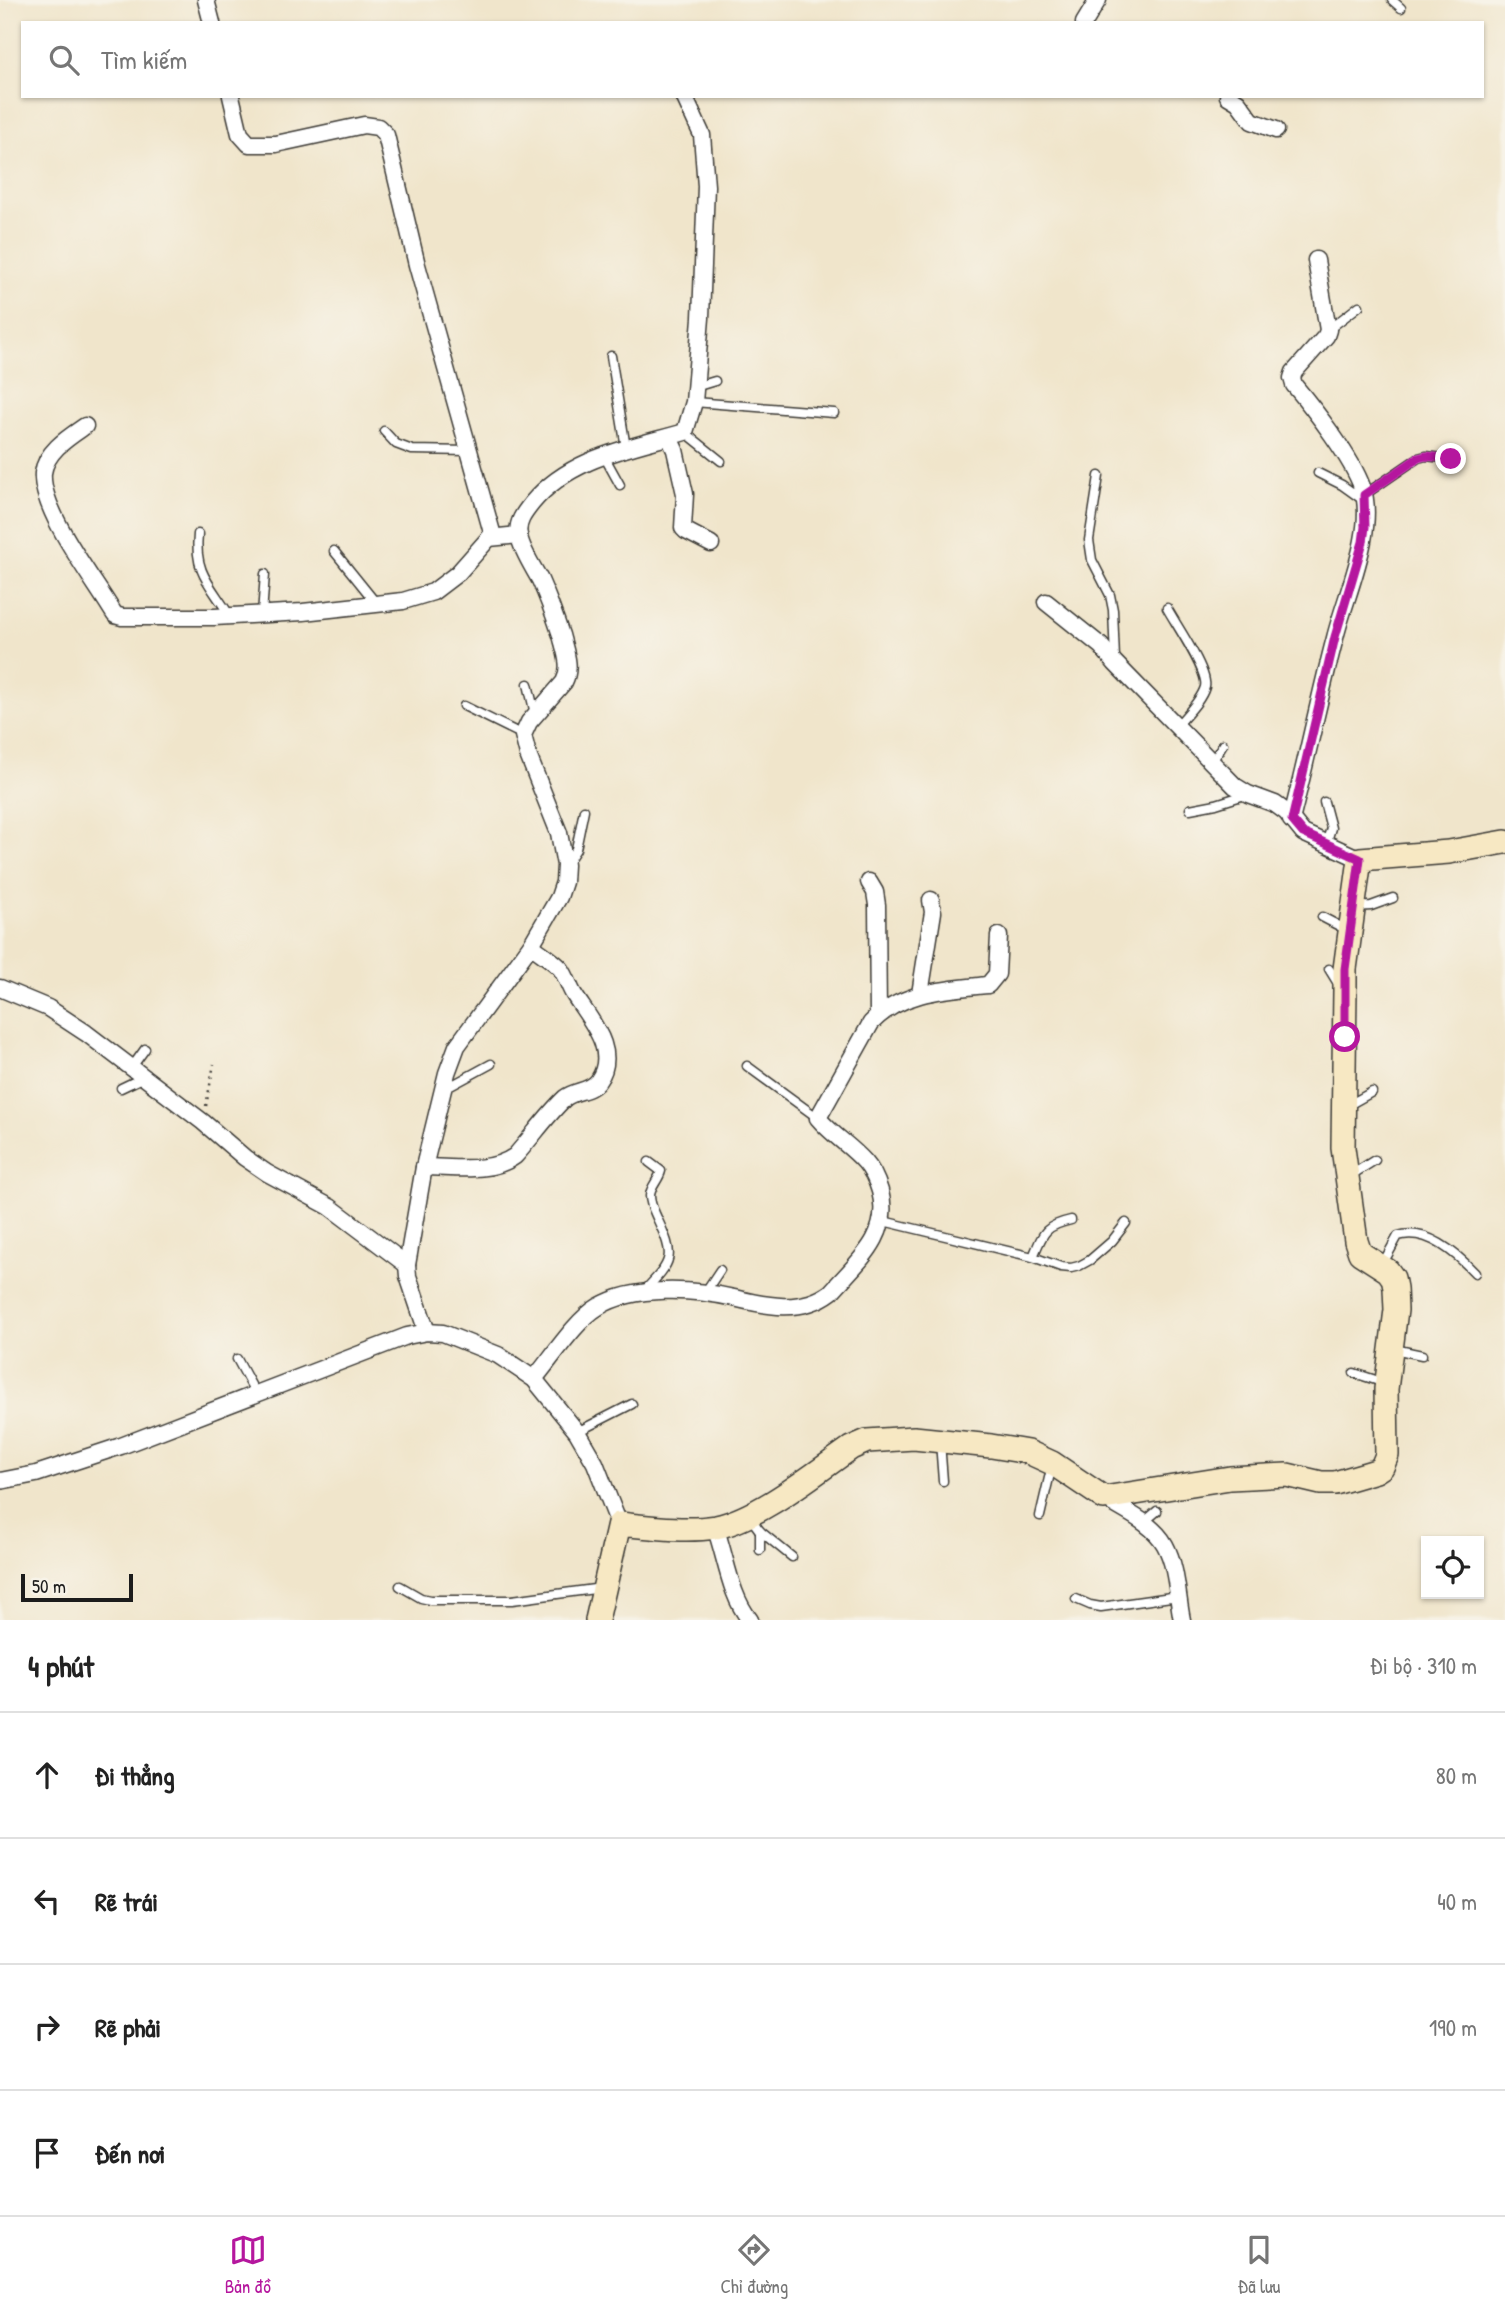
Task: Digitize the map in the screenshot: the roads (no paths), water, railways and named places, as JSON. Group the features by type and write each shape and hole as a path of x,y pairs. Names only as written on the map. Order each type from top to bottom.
{"street":[{"path":"206,0 211,21"},
{"path":"1085,21 1098,0"},
{"path":"231,98 240,134 248,144 276,144 364,125 378,127 386,135 416,264 493,536"},
{"path":"685,98 702,135 706,186 695,395 677,434 675,450 685,494 683,528 711,544"},
{"path":"1231,98 1238,102 1252,121 1276,130"},
{"path":"1292,820 1335,637 1363,542 1362,487 1351,465 1294,385 1292,378 1328,330 1315,260"},
{"path":"86,426 66,439 54,452 43,473 45,487 55,518 115,615 135,618 231,616 378,605 422,597 457,573 483,542 493,536 519,535"},
{"path":"427,1332 408,1276 407,1265 424,1167 443,1090 457,1046 531,945 559,897 564,882 565,865 559,833 528,755 523,735 535,714 564,682 568,675 568,666 545,592 519,535 519,523 523,514 549,485 574,467 625,448 677,434"},
{"path":"1046,602 1101,646 1235,786 1275,804 1286,812 1303,833 1360,859 1449,852 1505,842"},
{"path":"1104,1498 1230,1478 1287,1475 1321,1483 1335,1483 1382,1467 1387,1445 1387,1383 1396,1310 1394,1278 1382,1266 1360,1253 1343,1148 1345,969 1360,859"},
{"path":"869,882 877,905 878,1016"},
{"path":"920,994 933,912 931,900"},
{"path":"534,1379 592,1311 610,1301 644,1292 665,1291 704,1294 779,1307 821,1300 831,1292 878,1237 883,1221 883,1206 872,1173 865,1162 818,1118 871,1023 890,1007 920,994 988,985 997,974 999,936"},
{"path":"424,1167 489,1167 506,1162 515,1156 566,1097 594,1086 600,1079 606,1055 597,1029 572,992 560,968 531,945"},
{"path":"0,988 48,1008 86,1033 203,1122 245,1158 330,1207 407,1265"},
{"path":"0,1481 36,1474 109,1450 407,1336 427,1332 443,1333 498,1356 534,1379 577,1432 595,1463 619,1524 597,1620"},
{"path":"619,1524 678,1528 754,1523 851,1448 867,1441 900,1438 1028,1452 1052,1463 1143,1523 1165,1544 1174,1568 1182,1620"},
{"path":"715,1527 725,1554 734,1593 750,1620"}],"lane":[{"path":"1392,0 1401,8"},
{"path":"1328,330 1359,306"},
{"path":"611,356 625,448"},
{"path":"695,395 715,381"},
{"path":"695,395 834,413"},
{"path":"384,431 397,444 412,450 470,451"},
{"path":"677,434 720,461"},
{"path":"604,456 620,485"},
{"path":"1318,473 1364,498 1418,458 1426,456 1451,459"},
{"path":"1099,476 1089,540 1092,560 1106,584 1113,610 1115,663"},
{"path":"198,534 196,553 200,570 231,616"},
{"path":"334,551 378,605"},
{"path":"262,614 265,574"},
{"path":"1167,608 1206,680 1201,695 1176,727"},
{"path":"528,684 535,714"},
{"path":"464,706 523,735"},
{"path":"1212,763 1223,744"},
{"path":"1190,809 1248,794"},
{"path":"1324,802 1331,828 1326,844"},
{"path":"565,865 576,849 584,810"},
{"path":"1355,907 1371,906 1393,898"},
{"path":"1322,917 1351,932"},
{"path":"1329,969 1337,985 1345,990"},
{"path":"121,1088 138,1072 145,1049"},
{"path":"443,1090 491,1064"},
{"path":"747,1066 818,1118"},
{"path":"1344,1108 1372,1092"},
{"path":"1348,1177 1376,1160"},
{"path":"644,1292 665,1270 669,1258 667,1242 650,1199 661,1171 649,1162"},
{"path":"1033,1257 1047,1229 1071,1220"},
{"path":"883,1221 1033,1257 1061,1267 1079,1266 1090,1260 1112,1241 1126,1223"},
{"path":"1382,1266 1398,1236 1411,1234 1456,1253 1475,1273"},
{"path":"704,1294 720,1270"},
{"path":"1391,1348 1422,1356"},
{"path":"237,1360 256,1394"},
{"path":"1354,1373 1387,1383"},
{"path":"577,1432 632,1405"},
{"path":"940,1441 943,1481"},
{"path":"1040,1516 1052,1463"},
{"path":"1143,1523 1157,1511"},
{"path":"754,1523 760,1550"},
{"path":"754,1523 792,1557"},
{"path":"400,1586 430,1600 512,1600 603,1588"},
{"path":"1076,1599 1101,1607 1178,1596"}]}
